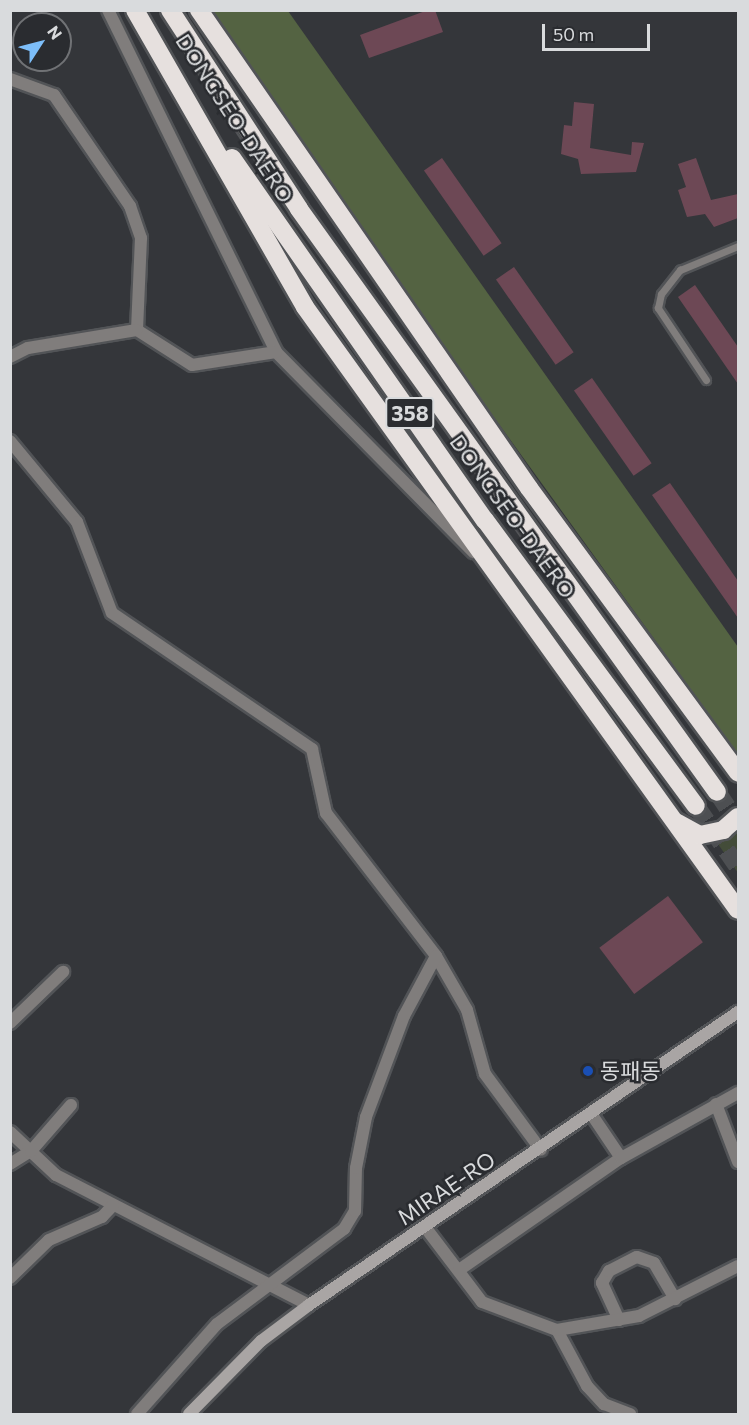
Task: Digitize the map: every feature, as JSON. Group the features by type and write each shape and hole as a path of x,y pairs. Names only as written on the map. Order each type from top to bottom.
{"highway":[{"path":"136,10 305,307 492,572 738,910"},
{"name":"DONGSEO-DAERO","path":"136,10 277,226 696,806"},
{"name":"DONGSEO-DAERO","path":"170,10 299,209 717,792"},
{"path":"199,10 384,284 738,773"},
{"path":"674,821 700,835 723,830 738,817"}],"main road":[{"name":"MIRAE-RO","path":"189,1414 253,1348 309,1305 541,1150 738,1012"}],"street":[{"path":"108,10 276,352 492,572"},
{"path":"10,79 54,94 130,206 141,238 137,330"},
{"path":"10,357 28,348 137,330 192,365 276,352"},
{"path":"10,441 77,522 112,614 312,749 326,813 436,956 467,1010 485,1074 541,1150"},
{"path":"137,1414 217,1324 344,1228 355,1211 356,1168 366,1117 404,1016 436,956"},
{"path":"10,1023 63,972"},
{"path":"459,1270 621,1158 738,1093"},
{"path":"716,1104 738,1162"},
{"path":"10,1164 31,1151 71,1105"},
{"path":"592,1115 621,1158"},
{"path":"10,1132 56,1175 266,1286 309,1305"},
{"path":"10,1278 49,1240 102,1217 113,1205"},
{"path":"425,1227 482,1302 557,1330 619,1320 675,1299 738,1266"},
{"path":"619,1320 602,1283 609,1271 637,1257 654,1263 675,1299"},
{"path":"557,1330 587,1386 604,1404 630,1414"}],"lane":[{"path":"706,380 658,308 661,294 680,270 738,246"}],"green space":[{"path":"212,11 288,11 738,647 738,755 332,193"},
{"path":"738,829 738,873 718,844"}],"building":[{"path":"428,10 435,10 443,32 369,58 360,35"},
{"path":"574,102 594,104 590,148 631,155 632,142 644,143 636,172 581,174 578,159 561,154 564,125 572,126"},
{"path":"442,158 502,243 484,256 424,171"},
{"path":"696,158 711,200 738,194 738,218 714,227 705,214 687,217 678,190 686,187 678,164"},
{"path":"514,267 574,352 556,365 496,280"},
{"path":"695,285 738,347 738,384 678,297"},
{"path":"592,378 652,463 634,476 574,391"},
{"path":"670,483 738,581 738,618 652,495"},
{"path":"668,896 703,942 634,994 599,948"}],"tunnel":[{"path":"717,792 738,823"},
{"path":"696,806 738,867"}],"place":[{"name":"동패동","path":"588,1071"}]}
